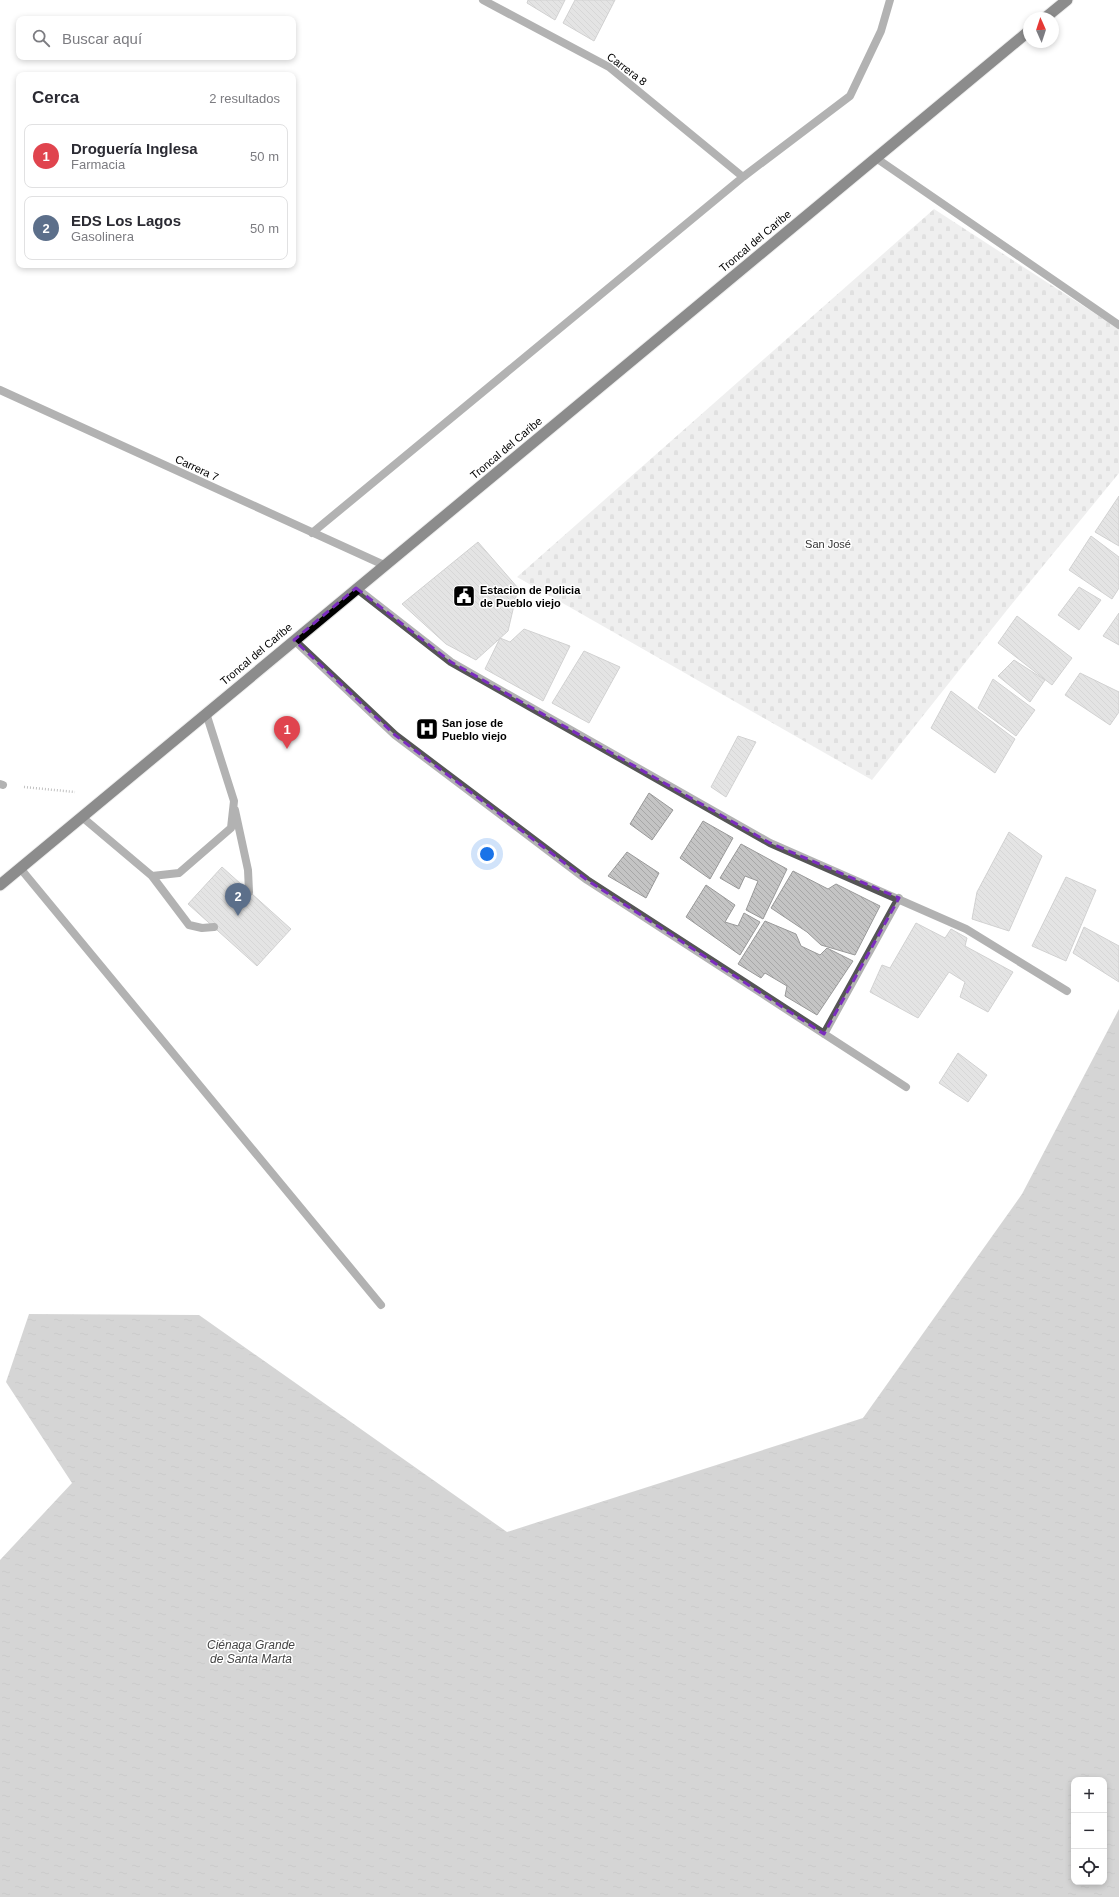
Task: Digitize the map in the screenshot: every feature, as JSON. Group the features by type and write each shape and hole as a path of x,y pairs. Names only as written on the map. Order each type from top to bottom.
{"highway":[{"path":"1052,12 1067,0"},
{"name":"Troncal del Caribe","path":"0,885 1023,36"}],"street":[{"name":"Carrera 8","path":"483,0 609,67 743,177"},
{"path":"312,533 743,177 850,96 881,31 890,0"},
{"path":"876,158 1119,325"},
{"name":"Carrera 7","path":"0,390 384,565"},
{"path":"356,588 451,662 770,843 899,898 966,929 1067,991"},
{"path":"294,640 395,735 581,876 906,1087"},
{"path":"206,713 234,802 248,870 249,892"},
{"path":"152,876 179,873 231,828 234,802"},
{"path":"82,816 152,876 189,925 202,928 214,927"},
{"path":"20,868 381,1305"},
{"path":"824,1034 899,898"}],"path":[{"path":"1,785 107,795"}],"highlighted area":[{"path":"356,588 451,662 770,843 899,898 824,1034 587,880 395,735 294,640"}],"green space":[{"name":"San José","path":"934,209 1119,329 1119,473 1007,610 872,780 517,577"}],"water":[{"name":"Ciénaga Grande de Santa Marta","path":"1119,1009 1119,1897 0,1897 0,1560 72,1483 6,1382 29,1314 199,1315 507,1532 863,1418 1022,1194"}],"building":[{"path":"528,0 565,0 555,20 527,3"},
{"path":"575,0 615,0 594,41 563,23"},
{"path":"1119,496 1119,546 1095,532"},
{"path":"1091,536 1119,557 1119,588 1112,599 1069,570"},
{"name":"Estacion de Policia de Pueblo viejo","path":"478,542 518,588 508,631 476,660 446,644 402,604"},
{"path":"1079,587 1101,600 1079,630 1058,615"},
{"path":"1119,613 1119,645 1103,636"},
{"path":"1017,616 1072,658 1052,685 998,643"},
{"path":"524,629 570,646 543,701 485,669 500,638 510,642"},
{"path":"584,651 620,667 589,723 552,703"},
{"path":"1014,660 1045,680 1030,702 998,676"},
{"path":"1080,673 1119,692 1119,712 1110,725 1065,695"},
{"path":"993,679 1035,710 1016,736 978,708"},
{"path":"951,691 1015,739 995,773 931,728"},
{"path":"738,736 756,742 726,797 711,787"},
{"path":"649,793 673,810 652,840 630,824"},
{"path":"703,821 733,838 710,879 680,858"},
{"path":"1009,832 1042,856 1009,931 972,919 977,892"},
{"path":"741,844 787,869 763,919 746,910 758,881 745,876 739,889 720,878"},
{"path":"627,852 659,873 646,898 608,876"},
{"path":"222,867 291,929 257,966 188,904"},
{"path":"793,871 828,889 836,884 880,906 855,955 821,945 807,932 771,908"},
{"path":"1066,877 1096,890 1066,961 1032,946"},
{"path":"706,885 735,905 725,922 738,926 744,913 760,922 740,955 686,917"},
{"path":"765,921 796,934 801,946 820,955 827,948 853,961 817,1015 785,996 787,986 765,973 761,978 738,964"},
{"path":"916,923 945,938 951,929 967,938 965,946 1013,972 988,1012 960,997 965,982 949,972 918,1018 870,992 882,965 890,968"},
{"path":"1084,927 1119,946 1119,982 1073,953"},
{"path":"958,1053 987,1075 968,1102 939,1083"}],"place":[{"name":"Estacion de Policia de Pueblo viejo","path":"464,596"},
{"name":"San jose de Pueblo viejo","path":"427,729"},
{"name":"Droguería Inglesa","path":"287,749"},
{"name":"EDS Los Lagos","path":"238,916"}]}
